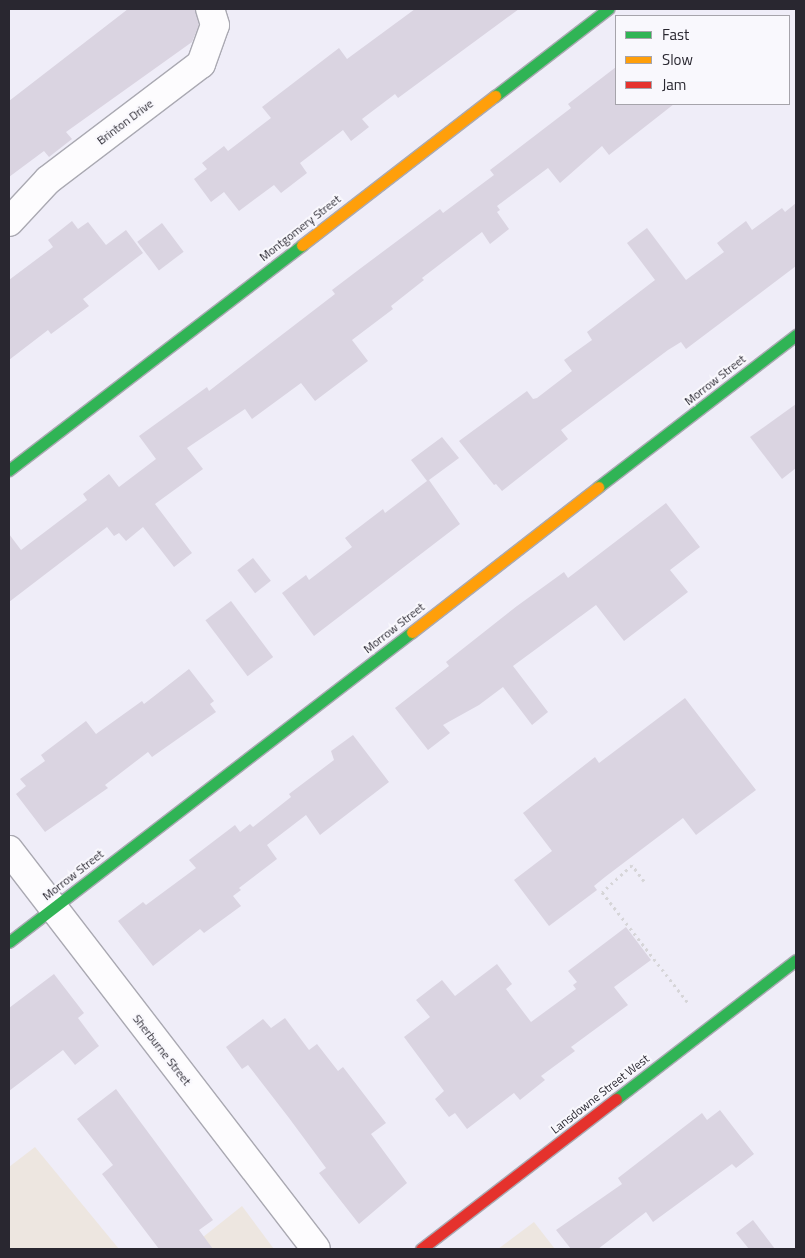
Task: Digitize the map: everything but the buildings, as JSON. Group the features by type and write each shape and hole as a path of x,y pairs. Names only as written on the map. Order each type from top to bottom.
{"street":[{"name":"Brinton Drive","path":"9,222 48,180 201,64 215,25 210,9"},
{"name":"Montgomery Street","path":"9,470 608,9"},
{"name":"Morrow Street","path":"9,942 796,335"},
{"name":"Sherburne Street","path":"9,850 316,1249"},
{"name":"Lansdowne Street West","path":"421,1249 796,960"}],"path":[{"path":"644,881 632,865 602,892 689,1004"}],"shaded area":[{"path":"35,1147 119,1249 9,1249 9,1167"},
{"path":"242,1206 274,1249 188,1249"},
{"path":"534,1222 555,1249 498,1249"}],"traffic: fast":[{"path":"495,96 608,9"},
{"path":"9,470 302,245"},
{"path":"598,487 796,335"},
{"path":"9,942 412,632"},
{"path":"616,1099 796,960"}],"traffic: slow":[{"path":"302,245 495,96"},
{"path":"412,632 598,487"}],"traffic: jam":[{"path":"421,1249 616,1099"}]}
